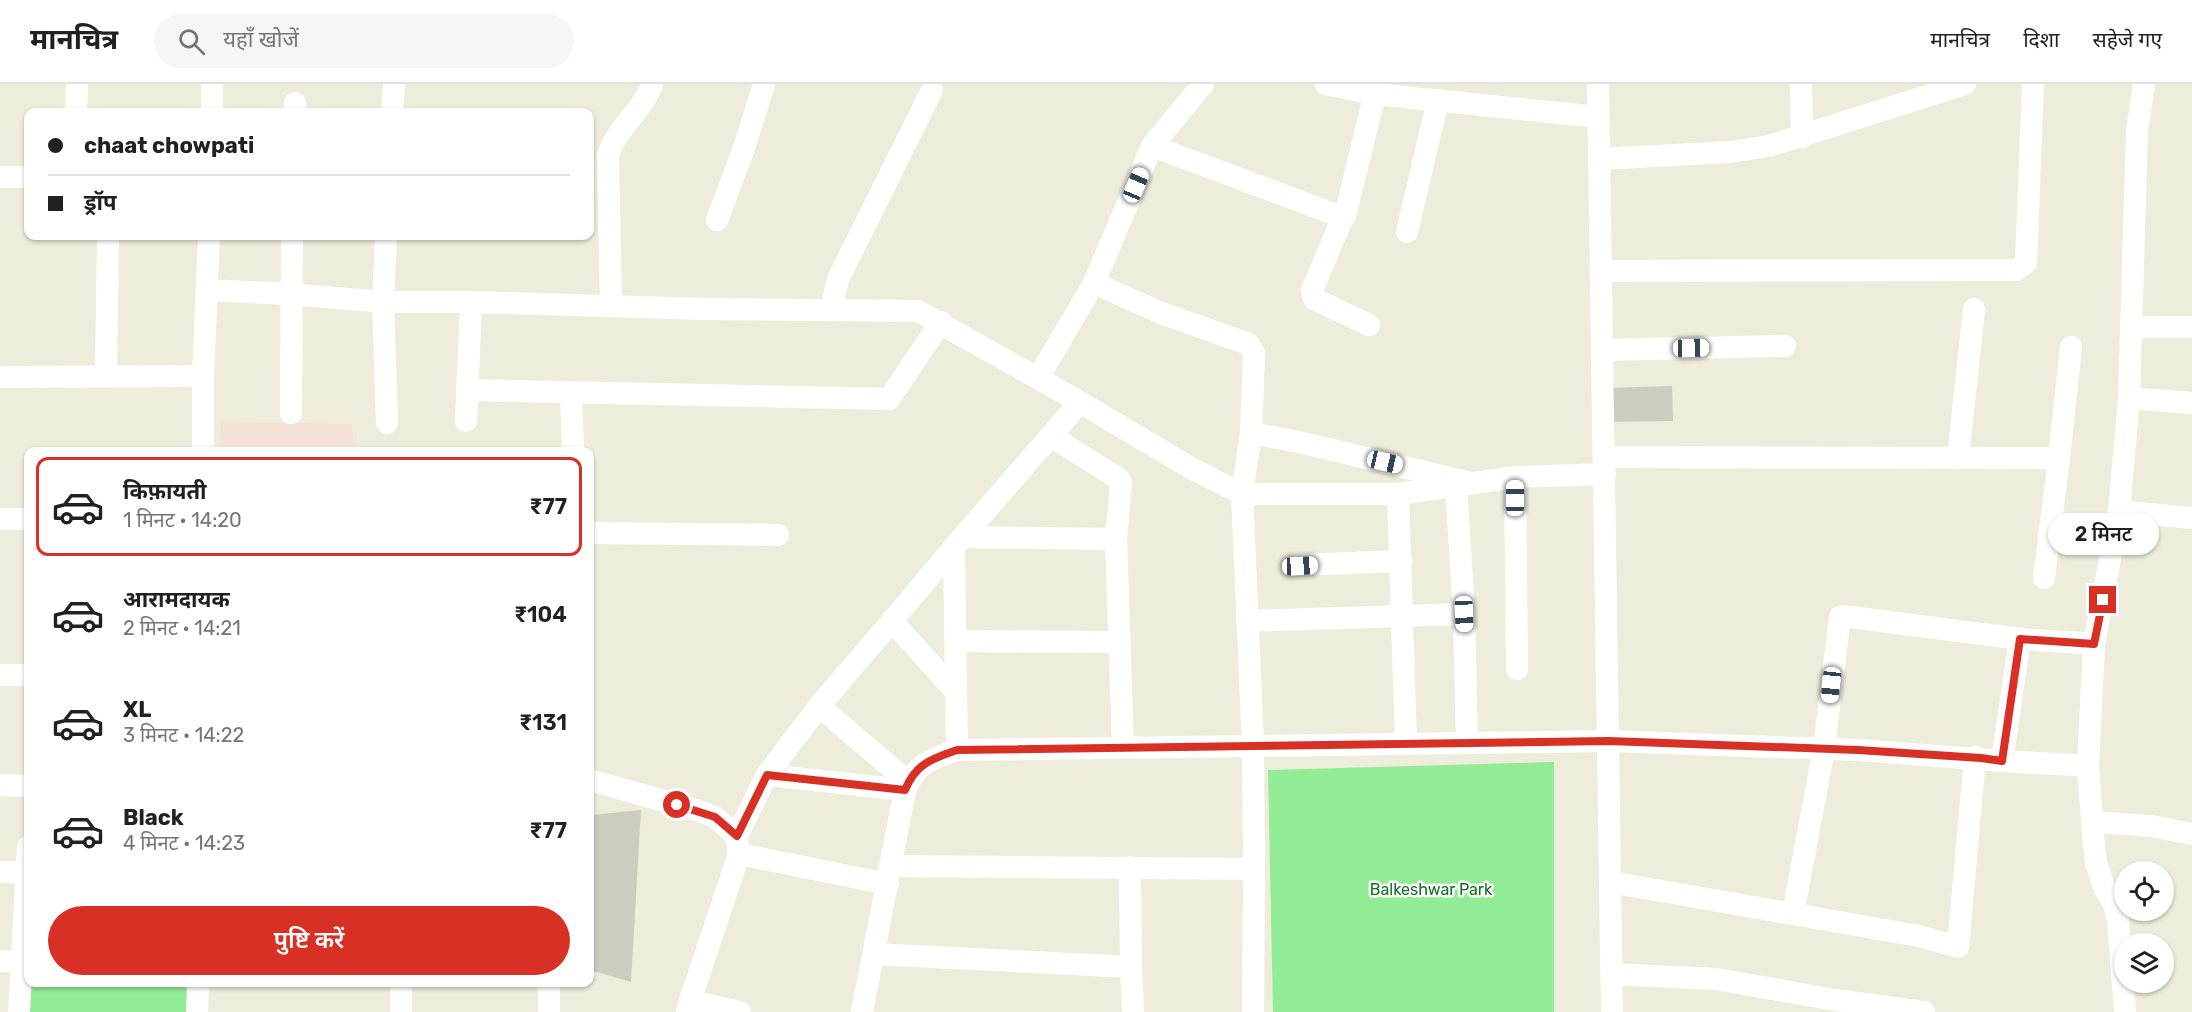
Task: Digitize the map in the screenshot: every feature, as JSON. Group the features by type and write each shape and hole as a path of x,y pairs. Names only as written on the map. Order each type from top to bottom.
{"street":[{"path":"76,108 77,84"},
{"path":"212,84 212,108"},
{"path":"392,108 394,84"},
{"path":"610,305 608,155 612,142 635,116 652,84"},
{"path":"717,220 743,151 764,84"},
{"path":"1038,378 1094,283 1152,146 1203,84"},
{"path":"1326,84 1376,94 1598,117"},
{"path":"1598,84 1612,1012"},
{"path":"1801,84 1802,137"},
{"path":"1601,271 2016,270 2026,263 2033,84"},
{"path":"2125,1012 2118,920 2114,904 2105,890 2096,863 2088,766 2094,644 2119,511 2129,398 2137,131 2144,84"},
{"path":"1599,159 1730,153 1769,146 1962,85"},
{"path":"831,310 838,279 932,90"},
{"path":"1369,325 1314,299 1312,290 1343,216 1376,94"},
{"path":"1407,232 1438,100"},
{"path":"1152,146 1337,217 1343,216"},
{"path":"0,177 24,177"},
{"path":"106,376 108,240"},
{"path":"203,447 203,376 209,240"},
{"path":"291,413 292,240"},
{"path":"386,240 383,302 387,423"},
{"path":"1094,283 1161,313 1249,344 1254,353 1251,433 1242,494 1253,745 1253,1012"},
{"path":"207,290 383,302 923,312 1189,467 1242,494 1398,494 1605,466 2059,458"},
{"path":"466,421 471,302"},
{"path":"1958,458 1974,309"},
{"path":"467,390 889,399 941,322"},
{"path":"2131,327 2192,327"},
{"path":"1603,350 1785,346"},
{"path":"2044,578 2071,347"},
{"path":"0,377 203,376"},
{"path":"571,392 573,447"},
{"path":"2129,398 2192,403"},
{"path":"740,1012 689,1007 738,845 767,775 819,706 1080,402"},
{"path":"1251,433 1299,442 1463,484"},
{"path":"1051,436 1119,479 1121,484 1116,539 1123,747"},
{"path":"1515,477 1517,669"},
{"path":"1463,484 1467,742"},
{"path":"1398,494 1406,743"},
{"path":"2119,511 2192,518"},
{"path":"0,519 24,519"},
{"path":"594,533 778,535"},
{"path":"959,542 1116,539"},
{"path":"957,750 956,641 959,542"},
{"path":"1300,566 1401,561"},
{"path":"1248,621 1464,614"},
{"path":"1793,914 1824,748 1840,617 2020,639 2094,644"},
{"path":"892,621 956,692"},
{"path":"2002,761 2020,639"},
{"path":"956,641 1120,642"},
{"path":"0,675 24,675"},
{"path":"819,706 907,786"},
{"path":"862,1012 907,786 928,760 957,750 1609,741 1824,748 2088,766"},
{"path":"1610,882 1918,936 1958,947 1975,757"},
{"path":"767,775 907,786"},
{"path":"594,781 715,817 738,845 890,875 1130,867 1254,869"},
{"path":"0,785 24,786"},
{"path":"2093,822 2151,826 2192,834"},
{"path":"1130,867 1133,1012"},
{"path":"0,872 24,872"},
{"path":"19,1012 11,962 24,889"},
{"path":"874,954 1131,967"},
{"path":"1611,974 1716,979 1835,1000 1924,1012"},
{"path":"197,1012 198,987"},
{"path":"401,987 401,1012"},
{"path":"549,987 549,1012"}],"shaded area":[{"path":"221,422 352,424 354,447 220,447"}],"green space":[{"name":"Balkeshwar Park","path":"1554,762 1554,1012 1273,1012 1268,770"},
{"path":"28,987 190,987 190,1012 25,1012"}],"building":[{"path":"1672,386 1673,421 1609,422 1607,388"},
{"path":"641,810 631,982 594,971 594,815"}],"route":[{"path":"677,805 715,817 737,836 767,775 905,790 916,771 928,760 957,750 1609,741 1858,750 2002,761 2020,639 2094,644 2103,600"}]}
